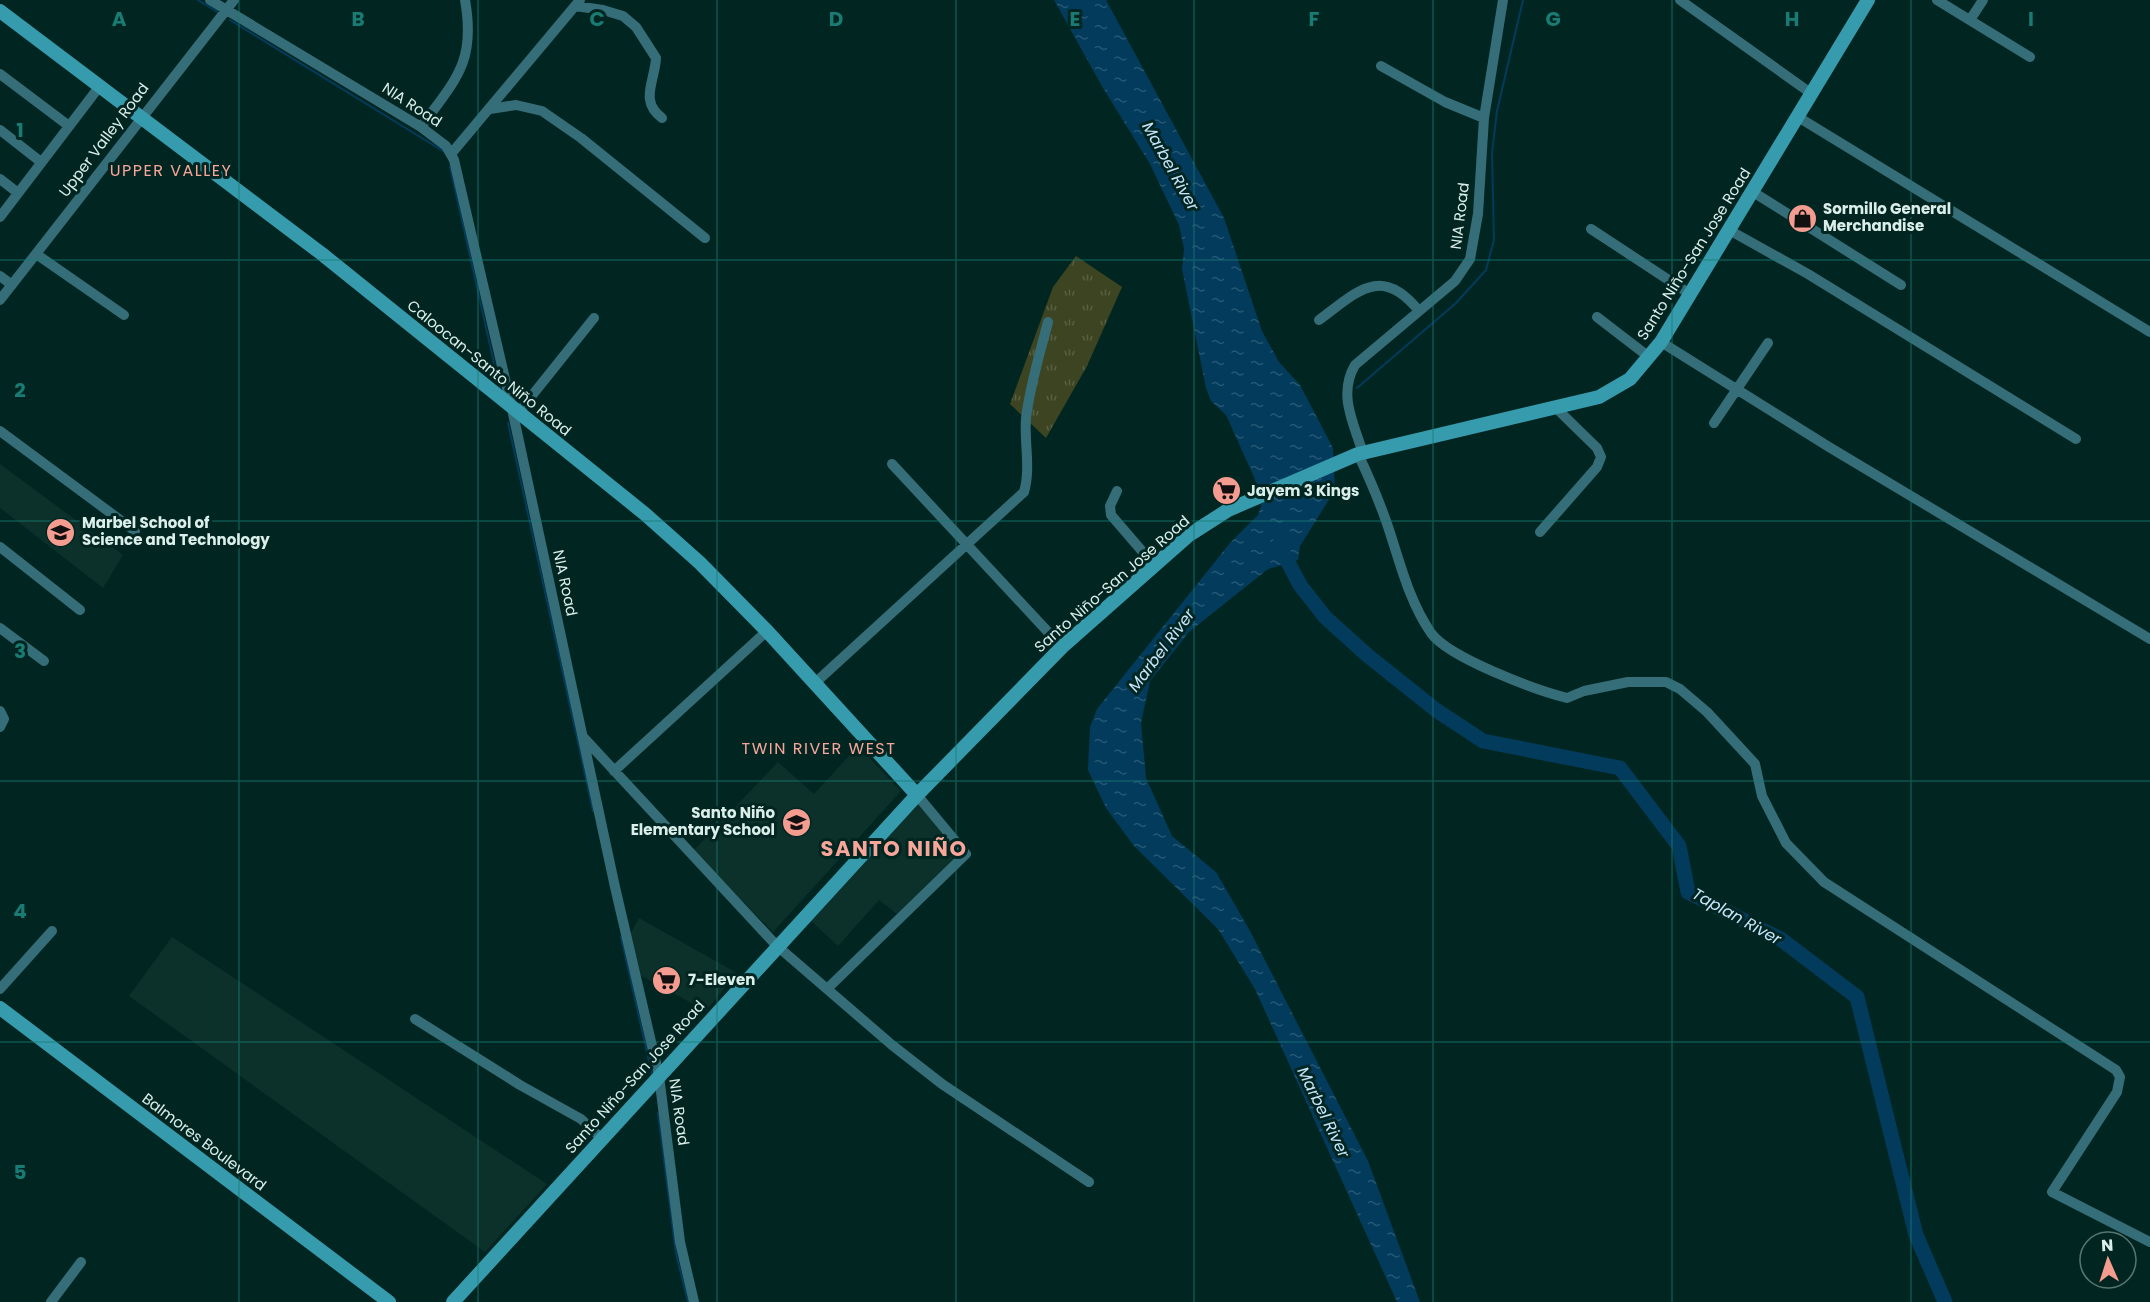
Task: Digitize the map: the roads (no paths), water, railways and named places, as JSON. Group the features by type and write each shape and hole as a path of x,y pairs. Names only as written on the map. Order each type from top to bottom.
{"main road":[{"name":"Santo Niño-San Jose Road","path":"453,1302 776,945 917,795 1062,647 1154,565 1202,526 1248,501 1360,453 1556,408 1614,390 1630,379 1660,342 1868,0"},
{"name":"Caloocan-Santo Niño Road","path":"0,11 322,254 673,538 767,631 917,795"},
{"name":"Balmores Boulevard","path":"0,1008 389,1302"}],"street":[{"name":"NIA Road","path":"210,0 421,127 451,154 515,411 659,1076 680,1242 694,1302"},
{"name":"Upper Valley Road","path":"0,300 140,117 234,0"},
{"path":"421,127 458,73 466,55 470,34 465,0"},
{"name":"NIA Road","path":"1503,0 1484,118 1478,214 1470,259 1455,281 1363,356 1349,375 1346,385 1347,404 1360,453 1416,606 1432,634 1451,650 1496,671 1567,698 1584,691 1628,682 1666,682 1680,689 1707,712 1755,765 1764,801 1786,843 1824,882 2116,1070 2120,1077 2117,1092 2052,1192 2055,1196 2092,1211 2150,1242"},
{"path":"1680,0 1812,94"},
{"path":"1937,0 2030,57"},
{"path":"1970,20 1983,0"},
{"path":"451,154 490,109 526,61 578,3 615,13 636,27 656,58 649,101 655,113 662,118"},
{"path":"1381,66 1425,92 1484,118"},
{"path":"0,74 69,126"},
{"path":"0,217 99,87"},
{"path":"490,109 516,105 542,111 581,138 705,238"},
{"path":"1798,117 2150,332"},
{"path":"0,130 42,162"},
{"path":"0,179 18,193"},
{"path":"1753,192 1901,285"},
{"path":"1591,229 1690,294"},
{"path":"1729,230 1808,274 2076,439"},
{"path":"36,254 124,315"},
{"path":"0,276 12,285"},
{"path":"1318,320 1362,289 1375,285 1389,285 1401,291 1419,311"},
{"path":"1597,317 1649,357"},
{"path":"515,411 594,318"},
{"path":"815,683 1024,492 1028,480 1026,418 1030,391 1048,322"},
{"path":"1660,342 2150,639"},
{"path":"1714,423 1768,343"},
{"path":"1540,532 1597,467 1601,457 1597,448 1556,408"},
{"path":"0,430 135,531"},
{"path":"892,464 1062,647"},
{"path":"1117,491 1110,506 1111,515 1154,565"},
{"path":"0,547 81,610"},
{"path":"0,628 44,661"},
{"path":"614,771 767,631"},
{"path":"0,711 4,718 0,728"},
{"path":"584,738 776,945 892,1045 942,1084 1089,1182"},
{"path":"828,988 966,854 917,795"},
{"path":"0,989 52,931"},
{"path":"415,1019 520,1085 581,1119 602,1139"},
{"path":"51,1302 81,1262"}],"water":[{"name":"Marbel River","path":"1054,0 1106,0 1224,218 1262,331 1279,362 1300,385 1333,448 1335,490 1300,546 1298,560 1268,569 1189,632 1150,681 1141,723 1146,778 1172,836 1216,872 1250,931 1368,1161 1420,1302 1397,1302 1255,989 1218,929 1134,846 1106,808 1088,770 1090,727 1097,709 1230,543 1258,515 1262,503 1254,477 1226,415 1211,401 1206,388 1182,269 1184,249 1179,225 1150,164 1103,88"}],"waterway":[{"path":"198,0 219,13"},
{"path":"1357,388 1456,303 1486,270 1494,240 1492,153 1497,111 1523,0"},
{"path":"230,20 443,151"},
{"path":"450,167 500,390"},
{"path":"508,423 593,811"},
{"name":"Taplan River","path":"1279,545 1300,585 1325,617 1367,655 1436,710 1483,741 1620,768 1679,846 1688,892 1782,940 1857,997 1916,1235 1945,1302"},
{"path":"621,937 652,1075"},
{"path":"658,1113 676,1254 688,1302"}],"place":[{"name":"Sormillo General Merchandise","path":"1802,218"},
{"name":"Jayem 3 Kings","path":"1226,491"},
{"name":"Marbel School of Science and Technology","path":"61,532"},
{"name":"Santo Niño Elementary School","path":"796,822"},
{"name":"7-Eleven","path":"667,980"}],"district":[{"name":"UPPER VALLEY","path":"171,170"},
{"name":"TWIN RIVER WEST","path":"819,748"},
{"name":"SANTO NIÑO","path":"894,849"}]}
